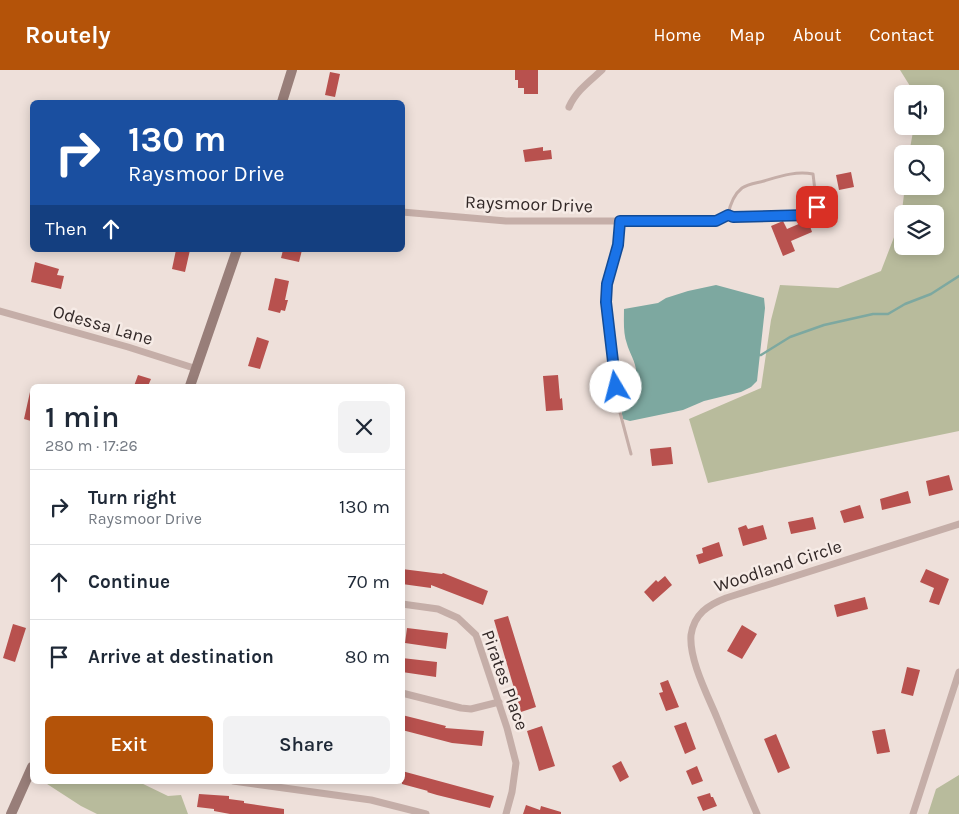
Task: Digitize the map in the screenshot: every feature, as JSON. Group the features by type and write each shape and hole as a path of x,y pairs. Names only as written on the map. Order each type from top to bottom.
{"street":[{"path":"283,100 292,70"},
{"path":"569,107 582,88 602,70"},
{"name":"Raysmoor Drive","path":"405,212 499,220 716,221"},
{"path":"191,384 237,252"},
{"name":"Odessa Lane","path":"0,312 128,347 196,369"},
{"name":"Woodland Circle","path":"757,814 694,659 692,635 696,620 700,614 706,608 726,598 959,524"},
{"name":"Pirates Place","path":"405,604 438,609 458,618 476,635 516,763 516,774 506,814"},
{"path":"913,814 959,672"},
{"path":"405,694 466,709 498,702"},
{"path":"11,814 30,771"},
{"path":"255,784 371,800 415,813 426,814"}],"lane":[{"path":"716,221 728,215 733,217 809,215 817,207 813,174 804,172 784,175 748,185 741,189 731,202 728,215"},
{"path":"620,221 618,245 607,284 606,302 618,405 631,454"}],"green space":[{"path":"900,70 959,70 959,431 708,483 689,419 761,388 771,320 780,285 838,288 881,271 894,237 894,255 944,255 944,205 903,205 904,195 944,195 944,145 911,145 912,135 944,135 944,85 909,85"},
{"path":"959,775 959,814 928,814 936,789"},
{"path":"47,784 143,784 168,796 181,795 188,814 97,814"}],"water":[{"path":"716,285 764,298 765,308 757,381 751,387 741,392 704,401 683,410 630,421 623,419 622,405 635,380 636,373 625,336 624,309 658,303 666,298 688,291"}],"building":[{"path":"515,70 538,70 538,94 524,94 524,88 518,88 518,80 515,80"},
{"path":"330,72 340,74 335,97 325,95"},
{"path":"543,147 543,151 551,150 552,159 525,162 523,150"},
{"path":"851,172 854,187 839,190 836,175"},
{"path":"808,220 812,232 791,241 795,251 783,256 771,226 783,221 787,229"},
{"path":"176,252 190,252 185,272 172,269"},
{"path":"282,252 302,252 299,262 281,258"},
{"path":"35,262 59,269 57,275 64,276 61,289 31,282"},
{"path":"275,278 289,281 285,300 288,300 285,311 281,310 280,313 268,310"},
{"path":"257,337 269,341 260,369 248,366"},
{"path":"138,375 151,379 149,384 135,384"},
{"path":"558,375 563,410 546,411 543,376"},
{"path":"30,392 30,421 24,419"},
{"path":"671,447 673,464 652,466 650,449"},
{"path":"949,475 953,490 929,496 926,481"},
{"path":"908,491 911,503 882,510 880,499"},
{"path":"860,505 864,518 844,523 840,511"},
{"path":"813,517 816,529 791,534 788,522"},
{"path":"746,525 748,529 763,525 767,539 743,546 738,528"},
{"path":"719,542 723,556 699,564 696,555 703,553 702,548"},
{"path":"405,569 443,573 488,591 483,605 431,585 431,588 405,584"},
{"path":"926,569 949,579 939,605 929,602 934,588 920,582"},
{"path":"665,576 672,585 653,602 644,592 656,580 658,582"},
{"path":"865,597 868,609 837,617 834,605"},
{"path":"508,616 536,707 521,712 494,620"},
{"path":"13,624 26,628 15,662 3,658"},
{"path":"742,625 757,634 742,659 727,651"},
{"path":"407,628 448,633 446,649 405,643"},
{"path":"405,658 437,662 436,677 405,672"},
{"path":"907,667 920,670 913,696 901,693"},
{"path":"668,680 679,707 666,711 659,693 663,692 660,683"},
{"path":"405,716 446,726 445,728 484,731 482,746 452,743 405,731"},
{"path":"686,722 696,749 685,754 674,726"},
{"path":"542,726 555,766 539,771 527,731"},
{"path":"885,729 890,752 877,754 872,731"},
{"path":"776,734 790,768 778,773 764,739"},
{"path":"621,761 629,777 620,782 612,766"},
{"path":"697,766 703,781 692,785 686,771"},
{"path":"405,772 494,796 490,808 402,784 405,784"},
{"path":"710,793 717,806 703,811 697,797"},
{"path":"199,794 229,796 229,799 244,801 244,803 284,809 284,814 230,814 214,811 214,809 197,807"},
{"path":"526,805 540,810 541,806 561,812 561,814 523,814"}],"waterway":[{"path":"758,355 790,337 824,325 873,314 888,314 905,304 931,294 959,276"}],"route":[{"path":"616,387 606,302 607,284 618,245 620,221 716,221 728,215 733,217 809,215 817,207"}]}
